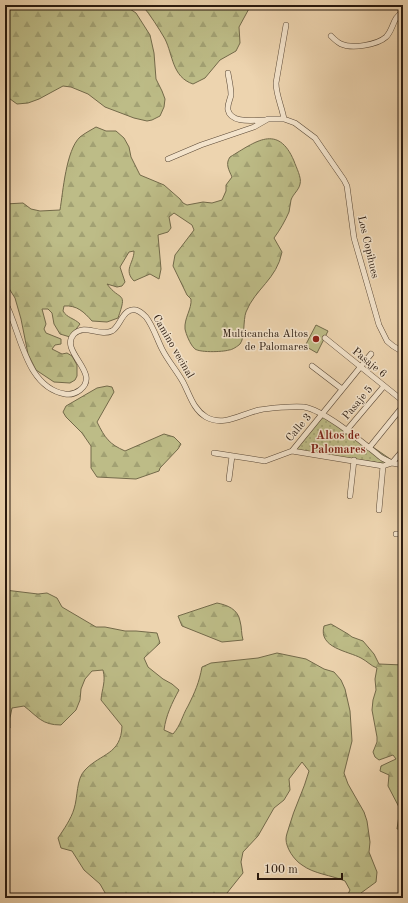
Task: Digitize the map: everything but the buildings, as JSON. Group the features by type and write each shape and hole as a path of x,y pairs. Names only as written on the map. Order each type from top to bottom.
{"street":[{"path":"331,36 342,45 350,46 377,42 386,36 394,20 403,12"},
{"path":"284,119 282,105 276,90 276,83 286,25"},
{"path":"228,73 231,93 228,109 232,116 243,120 268,119"},
{"name":"Los Copihues","path":"168,159 201,145 254,127 268,119 284,119 295,123 315,138 344,180 349,190 353,229 378,325 387,340 403,352"},
{"name":"Camino vecinal","path":"5,302 28,361 34,372 48,386 64,394 72,394 79,391 83,387 86,379 84,371 71,345 71,339 74,334 79,330 85,329 104,332 110,331 117,327 123,316 130,311 135,310 145,316 162,350 183,382 195,406 206,416 218,421 226,421 258,410 300,407 308,408 322,414"},
{"name":"Pasaje 6","path":"325,338 403,401"},
{"name":"Calle 3","path":"214,453 265,461 292,451 371,354"},
{"path":"312,366 342,389"},
{"name":"Pasaje 5","path":"346,431 384,386"},
{"path":"369,448 403,406"},
{"path":"322,414 382,458 392,463 403,465"},
{"path":"292,451 354,460 383,466 392,463 403,450"},
{"path":"229,479 232,456"},
{"path":"350,496 354,460"},
{"path":"380,510 383,466"},
{"path":"396,534 403,534"}],"green space":[{"path":"5,5 124,5 136,13 150,35 154,53 156,79 165,99 164,107 160,116 147,121 134,118 105,107 88,94 71,87 63,86 39,99 28,103 17,104 5,95"},
{"path":"142,5 251,5 239,27 240,43 236,51 220,60 205,78 193,84 186,81 177,71 165,39"},
{"path":"96,127 106,131 116,131 124,138 129,147 131,157 140,175 164,185 187,205 203,202 212,203 222,200 226,191 226,185 232,177 228,167 230,157 248,146 265,139 273,139 281,142 288,149 298,172 300,184 291,200 289,212 274,238 282,252 276,270 250,304 245,315 242,341 236,347 230,350 221,351 200,351 194,348 188,339 185,325 191,299 187,295 173,266 175,255 194,230 192,225 174,213 169,217 171,228 168,232 158,235 161,269 159,279 150,274 134,281 129,273 129,270 134,251 129,252 120,267 125,282 122,286 117,287 107,284 121,297 122,300 118,318 107,322 92,321 80,310 69,306 64,306 63,311 80,324 70,337 60,334 54,324 52,313 48,309 42,309 46,324 44,329 46,333 61,339 61,344 55,345 52,349 62,354 67,353 72,356 77,365 77,376 75,380 70,383 54,382 36,370 28,354 15,298 5,282 5,204 23,203 31,209 40,211 60,210 71,151 80,137"},
{"name":"Multicancha Altos de Palomares","path":"316,325 328,331 317,353 305,346"},
{"path":"107,386 112,387 114,392 97,422 102,432 111,443 125,451 164,434 174,437 181,444 159,471 136,479 97,477 91,468 91,446 82,433 63,412 66,406 97,388"},
{"path":"325,414 396,463 387,464 295,450"},
{"path":"5,590 38,594 47,593 57,598 62,607 96,627 157,633 160,643 144,658 148,667 179,690 166,719 164,730 173,734 180,724 195,692 202,667 211,663 258,658 277,653 306,659 324,669 334,672 341,680 345,689 350,711 352,741 344,773 367,821 370,842 369,852 377,872 376,882 361,893 362,898 346,898 350,890 345,881 307,868 299,863 291,854 287,846 286,836 309,771 302,762 289,779 290,790 284,800 274,808 258,836 243,852 241,862 243,873 223,898 108,898 100,884 84,870 72,851 61,848 58,838 73,813 82,774 91,764 114,748 121,736 122,726 101,700 104,682 103,670 92,671 85,679 76,710 61,725 49,724 45,722 24,706 12,708 10,728 5,721"},
{"path":"217,603 228,606 237,613 241,624 243,640 222,642 182,626 178,616"},
{"path":"331,624 352,637 363,641 374,654 379,664 403,665 403,829 397,829 400,809 388,786 389,775 380,771 381,766 396,759 393,755 379,760 375,757 373,752 377,742 372,710 376,690 375,679 377,668 361,658 335,648 330,644 325,639 323,633 324,626"}],"place":[{"name":"Multicancha Altos de Palomares","path":"316,339"}],"district":[{"name":"Altos de Palomares","path":"338,442"}]}
